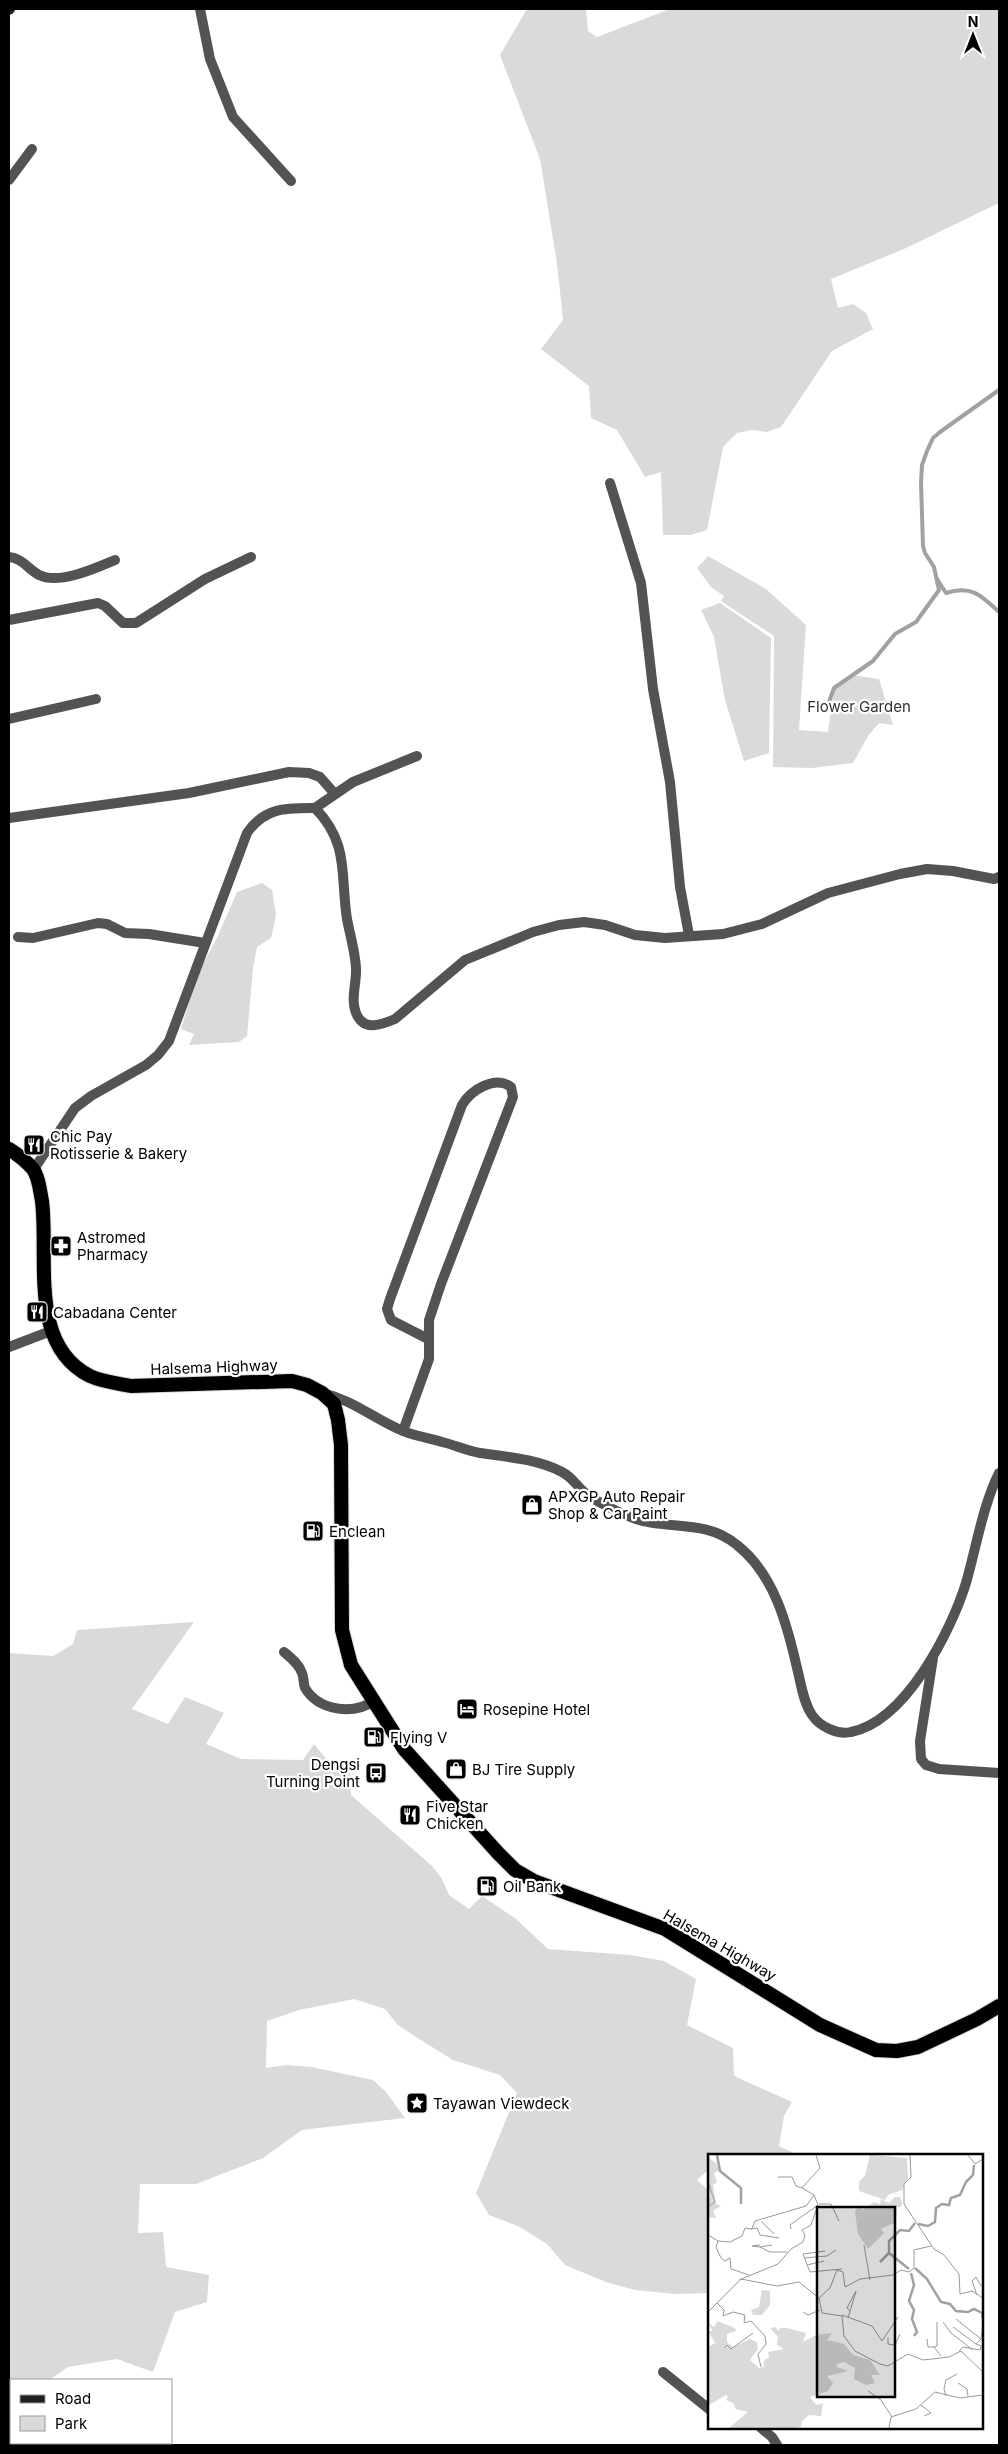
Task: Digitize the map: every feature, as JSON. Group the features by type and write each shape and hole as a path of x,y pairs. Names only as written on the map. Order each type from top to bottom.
{"highway":[{"path":"9,1149 34,1170"},
{"name":"Halsema Highway","path":"34,1170 40,1185 44,1221 46,1294 51,1331 58,1347 68,1359 90,1376 107,1382 131,1386 164,1386 240,1381 292,1381 307,1385 322,1393 334,1404 341,1445 342,1630 351,1665 404,1750 463,1816 515,1870 534,1881 665,1929 820,2025 876,2050 897,2051 918,2047 977,2019 999,2006"}],"street":[{"path":"200,9 210,59 233,117 291,181"},
{"path":"9,180 32,150"},
{"path":"610,482 641,583 653,689 670,782 680,887 689,935"},
{"path":"9,557 20,560 43,577 74,575 115,560"},
{"path":"9,620 98,604 105,606 123,623 136,623 205,579 251,557"},
{"path":"9,719 96,699"},
{"path":"34,1170 75,1108 91,1096 146,1065 158,1056 169,1041 247,833 255,821 271,812 290,808 315,808 372,773 417,756"},
{"path":"9,818 189,793 289,772 309,773 320,777 335,794"},
{"path":"315,808 326,820 337,839 343,859 347,916 355,955 354,1007 358,1018 368,1025 382,1025 395,1019 465,960 533,932 584,922 605,925 635,935 665,938 723,934 742,931 828,893 900,874 927,869 953,871 994,879 999,877"},
{"path":"18,937 33,938 98,923 107,924 126,933 149,934 205,943"},
{"path":"403,1431 429,1359 429,1320 513,1097 511,1087 508,1085 484,1085 467,1097 462,1105 390,1299 387,1309 391,1320 428,1339"},
{"path":"9,1347 51,1331"},
{"path":"322,1393 344,1398 403,1431 477,1452 540,1462 565,1473 584,1492 630,1517 658,1524 705,1528 721,1534 738,1545 754,1562 769,1583 782,1611 804,1694 812,1716 822,1725 836,1732 850,1733 867,1727 888,1712 912,1688 933,1655 959,1603 999,1473"},
{"path":"284,1652 298,1666 302,1673 304,1686 310,1694 323,1703 339,1709 354,1710 365,1707 374,1701"},
{"path":"933,1655 920,1741 921,1759 926,1765 939,1769 999,1773"},
{"path":"912,1688 929,1679"},
{"path":"663,2372 708,2408"},
{"path":"762,2429 772,2437 777,2445"}],"green space":[{"path":"527,9 586,9 588,31 597,37 670,9 999,9 999,203 904,249 831,279 838,308 853,304 866,313 873,329 832,351 781,427 767,432 752,430 737,433 723,447 707,530 691,535 663,535 661,472 645,477 617,430 591,418 589,386 541,349 563,320 557,263 540,159 500,55"},
{"name":"Flower Garden","path":"708,556 766,589 806,625 799,730 828,732 834,688 851,675 879,679 893,725 879,723 868,736 853,763 812,768 773,767 774,636 721,601 724,596 711,587 697,568"},
{"path":"720,603 771,638 769,753 744,761 725,700 714,637 701,610"},
{"path":"262,883 272,890 276,915 271,938 257,947 253,968 247,1036 239,1042 189,1045 194,1034 181,1029 197,975 217,938 237,892"},
{"path":"194,1622 132,1709 168,1724 185,1697 224,1713 206,1744 241,1759 303,1760 314,1744 328,1761 349,1760 351,1795 432,1866 442,1879 449,1895 469,1909 482,1896 516,1919 548,1949 630,1955 664,1961 696,1979 687,2025 733,2048 734,2076 792,2102 784,2116 779,2146 796,2154 708,2154 708,2170 697,2180 708,2190 708,2293 676,2294 635,2290 606,2282 565,2265 547,2244 520,2227 489,2215 476,2193 517,2093 500,2075 453,2060 398,2025 385,2009 354,1999 299,2010 267,2021 266,2068 286,2065 312,2067 373,2080 386,2092 405,2118 302,2130 263,2158 196,2184 140,2184 138,2233 163,2232 166,2267 209,2275 207,2302 175,2312 153,2372 117,2359 68,2367 50,2379 10,2379 9,2402 9,1653 53,1656 73,1644 77,1630"}],"waterway":[{"path":"826,710 834,688 873,661 895,634 916,622 939,590 934,567 923,546 922,465 933,438 999,390"},
{"path":"937,579 946,593 962,590 975,593 999,612"}],"place":[{"name":"Chic Pay Rotisserie & Bakery","path":"34,1145"},
{"name":"Astromed Pharmacy","path":"61,1246"},
{"name":"Cabadana Center","path":"37,1312"},
{"name":"APXGP Auto Repair Shop & Car Paint","path":"532,1505"},
{"name":"Enclean","path":"313,1531"},
{"name":"Rosepine Hotel","path":"467,1709"},
{"name":"Flying V","path":"374,1737"},
{"name":"BJ Tire Supply","path":"456,1769"},
{"name":"Dengsi Turning Point","path":"376,1773"},
{"name":"Five Star Chicken","path":"410,1815"},
{"name":"Oil Bank","path":"487,1886"},
{"name":"Tayawan Viewdeck","path":"417,2103"}]}
